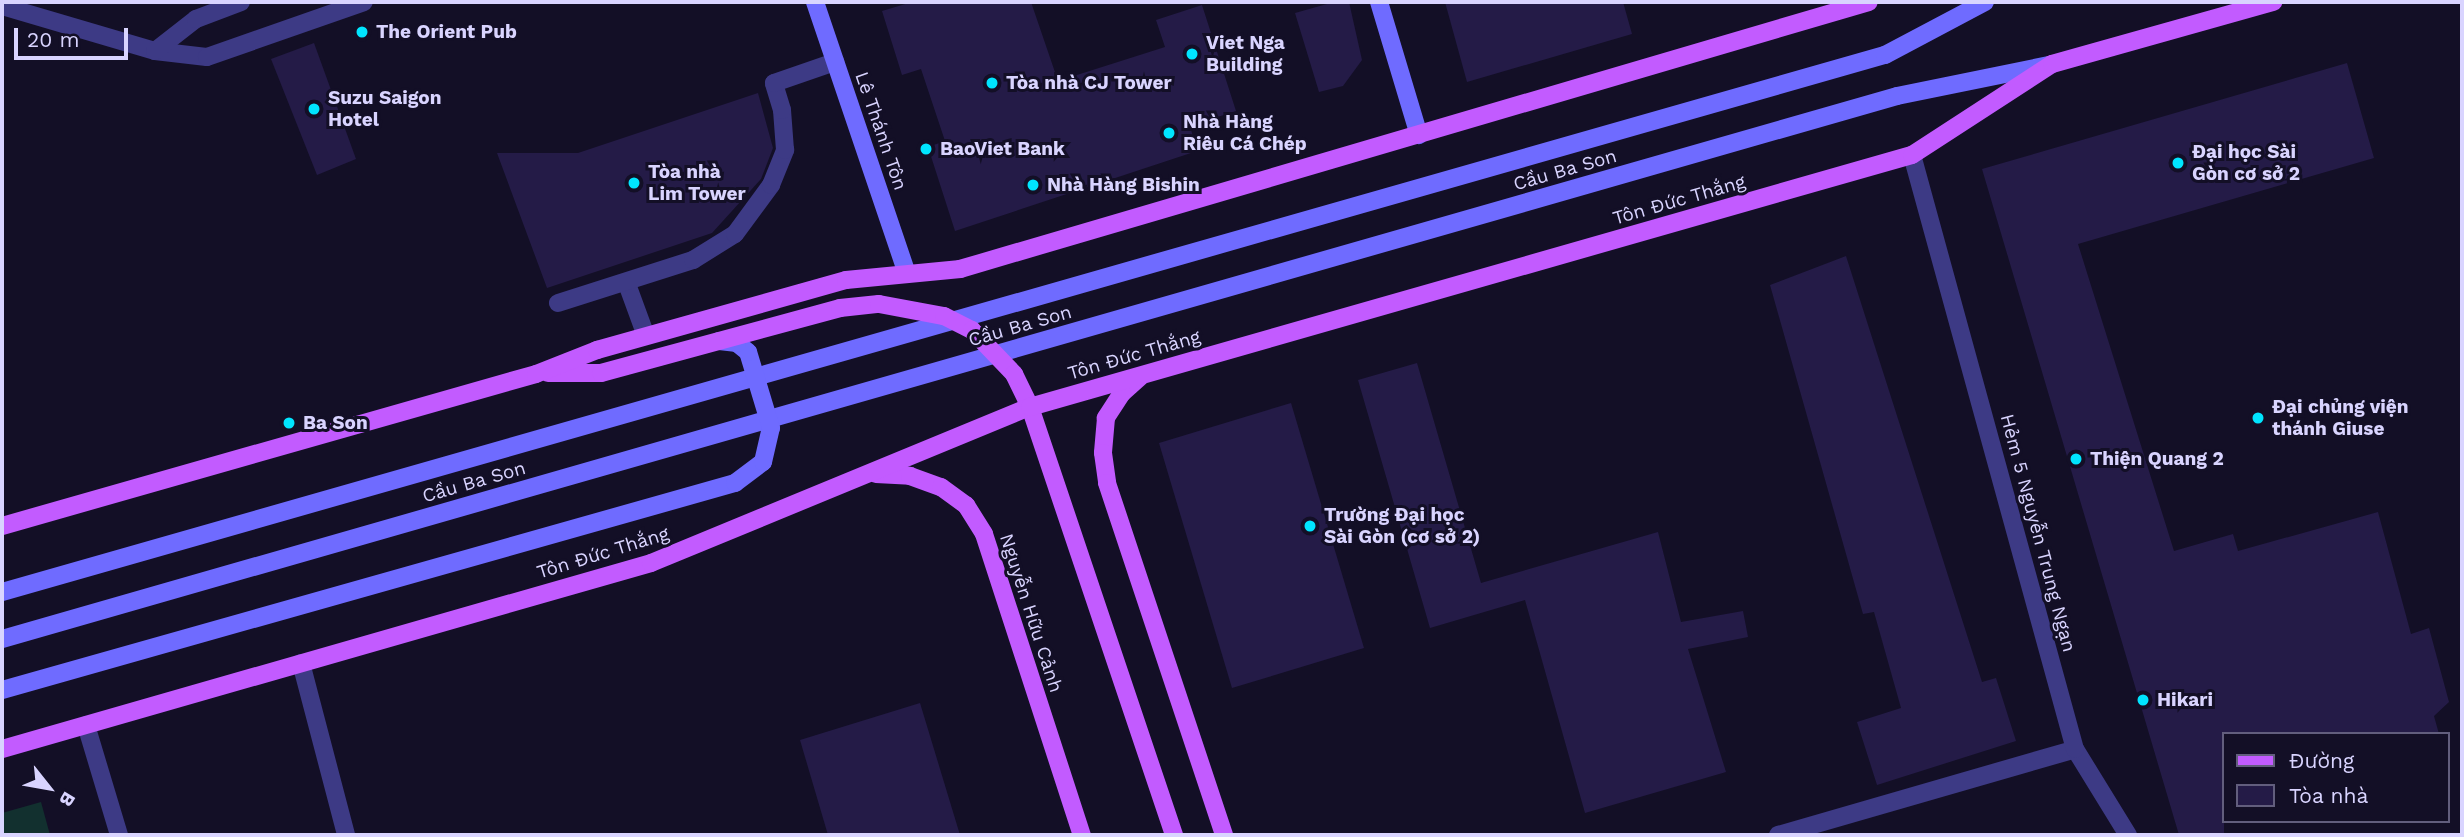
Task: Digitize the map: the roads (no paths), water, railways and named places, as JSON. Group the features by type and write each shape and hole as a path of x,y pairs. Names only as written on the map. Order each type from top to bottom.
{"main road":[{"name":"Lê Thánh Tôn","path":"815,2 907,274"},
{"path":"1379,2 1419,135"},
{"path":"2,526 536,374 646,336 846,280 960,269 1419,135 1849,4 1868,2"},
{"name":"Cầu Ba Son","path":"2,592 1885,55 1985,2"},
{"name":"Tôn Đức Thắng","path":"2,749 651,563 1030,407 1912,155 2052,64 2273,2"},
{"name":"Cầu Ba Son","path":"2,639 1897,96 2052,64"},
{"path":"536,374 601,373 840,308 879,304 914,308 972,330 1014,374 1030,407 1174,835"},
{"path":"2,690 735,483 755,471 768,452 771,428 748,352 737,343 718,341"},
{"path":"1144,374 1122,393 1106,418 1103,453 1107,483 1224,835"},
{"name":"Nguyễn Hữu Cảnh","path":"869,474 910,476 941,487 966,505 984,534 1082,835"}],"street":[{"path":"156,51 196,19 242,2"},
{"path":"2,6 156,51 207,57 364,2"},
{"path":"558,303 627,284 693,260 735,234 771,185 785,150 782,110 774,83 835,62"},
{"name":"Hẻm 5 Nguyễn Trung Ngạn","path":"1912,155 2075,750 2128,835"},
{"path":"627,284 646,336"},
{"path":"301,663 346,835"},
{"path":"86,725 119,835"},
{"path":"1778,835 2075,750"}],"place":[{"name":"The Orient Pub","path":"362,32"},
{"name":"Viet Nga Building","path":"1192,54"},
{"name":"Tòa nhà CJ Tower","path":"992,83"},
{"name":"Suzu Saigon Hotel","path":"314,109"},
{"name":"Nhà Hàng Riêu Cá Chép","path":"1169,133"},
{"name":"BaoViet Bank","path":"926,149"},
{"name":"Đại học Sài Gòn cơ sở 2","path":"2178,163"},
{"name":"Tòa nhà Lim Tower","path":"634,183"},
{"name":"Nhà Hàng Bishin","path":"1033,185"},
{"name":"Đại chủng viện thánh Giuse","path":"2258,418"},
{"name":"Ba Son","path":"289,423"},
{"name":"Thiện Quang 2","path":"2076,459"},
{"name":"Trường Đại học Sài Gòn (cơ sở 2)","path":"1310,526"},
{"name":"Hikari","path":"2143,700"}]}
